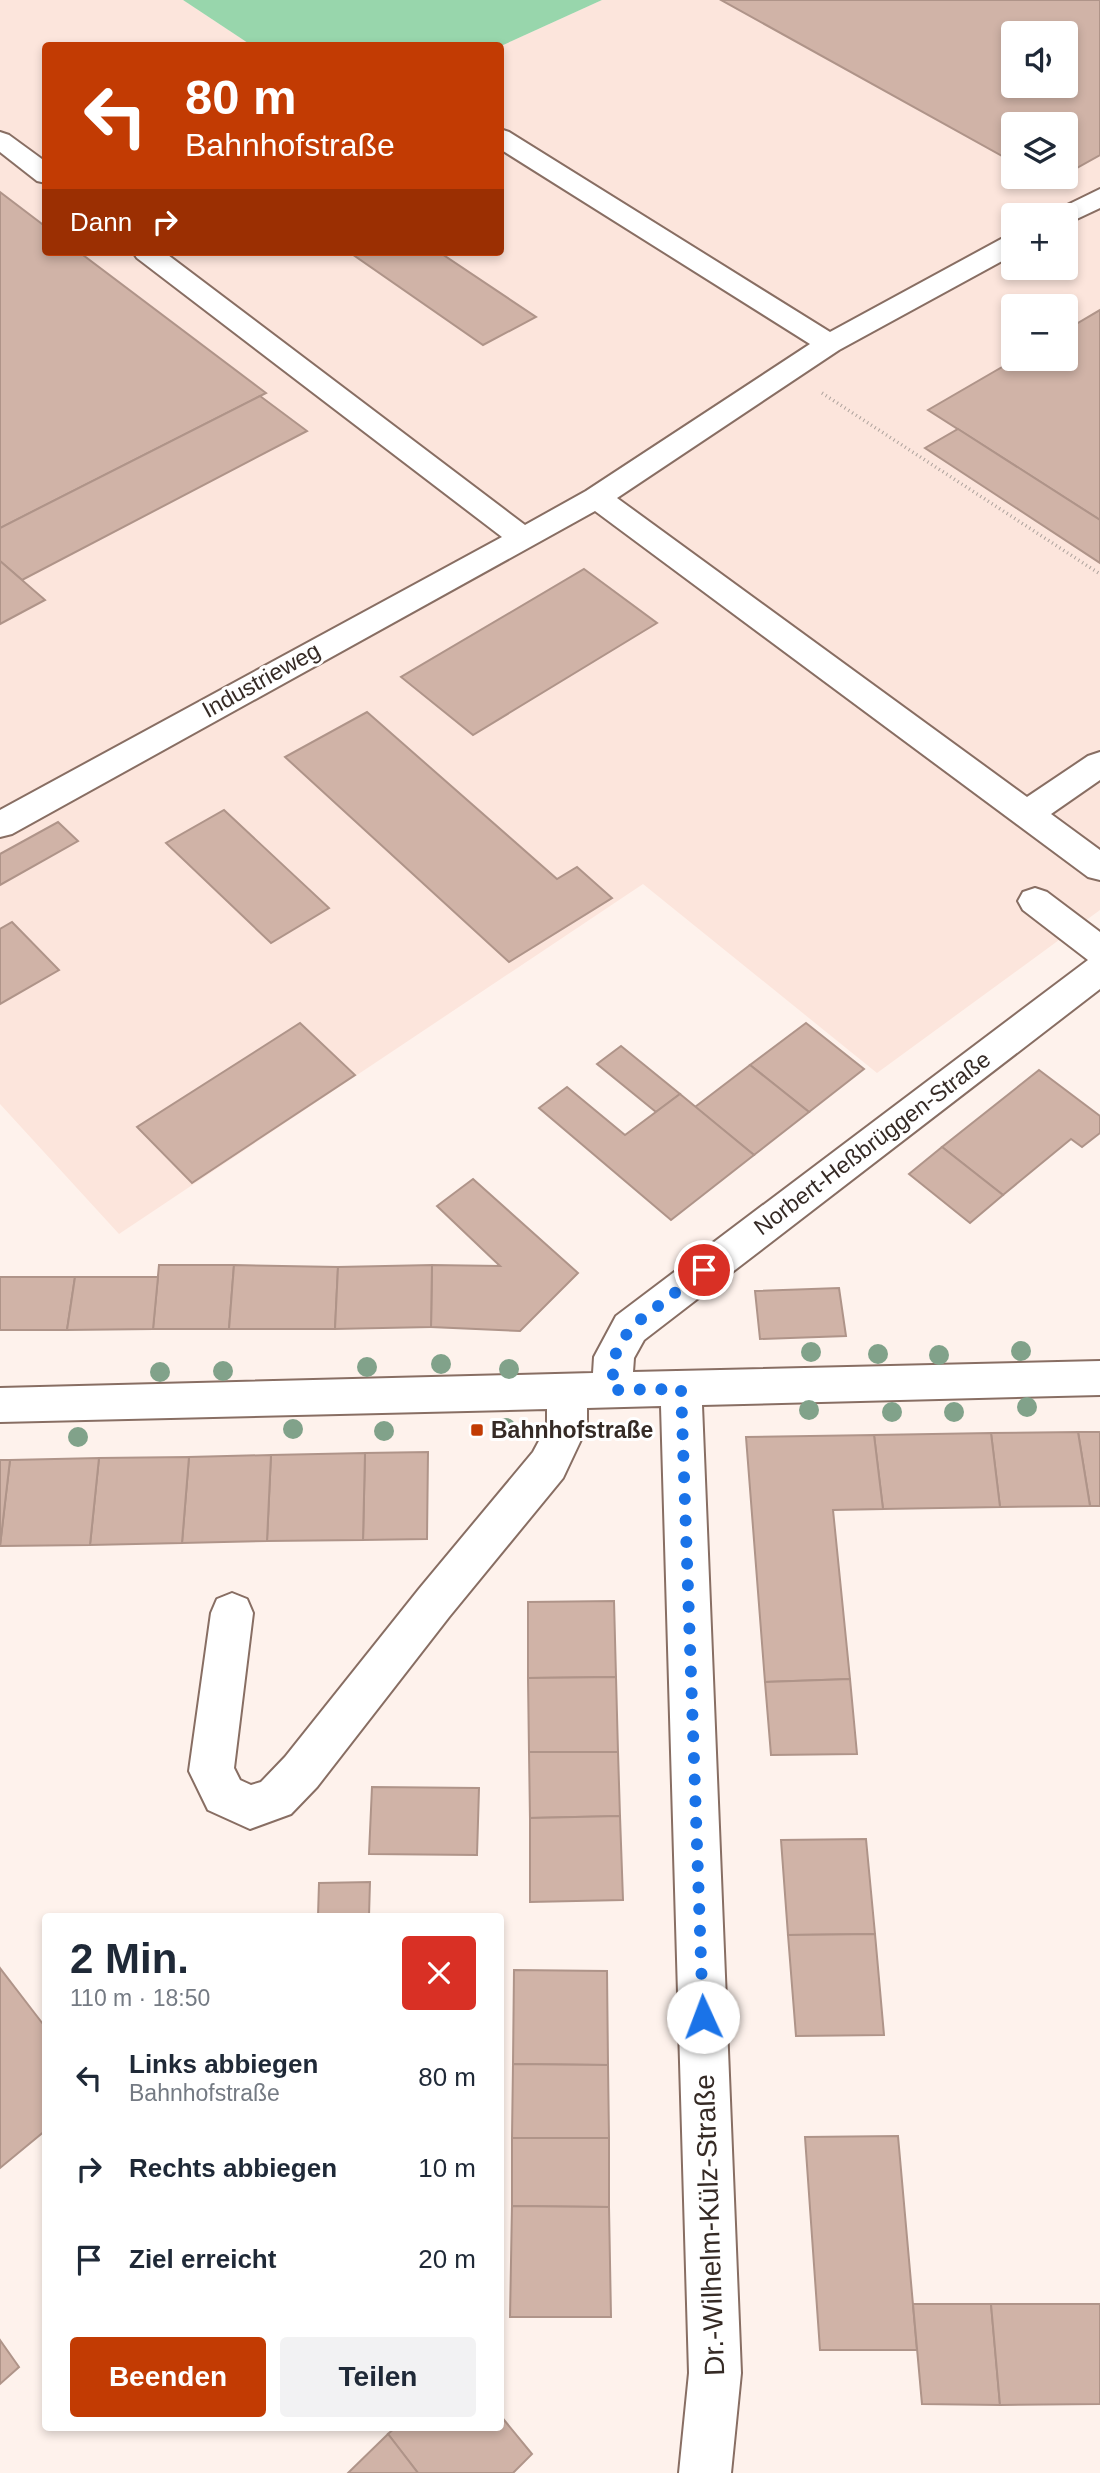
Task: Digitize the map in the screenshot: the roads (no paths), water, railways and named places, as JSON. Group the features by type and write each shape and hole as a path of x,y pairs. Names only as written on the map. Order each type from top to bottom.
{"street":[{"path":"0,140 42,172"},
{"path":"504,140 829,344"},
{"path":"1078,209 1100,197"},
{"name":"Industrieweg","path":"0,825 597,498 829,344 1001,251"},
{"path":"152,256 523,538"},
{"path":"597,498 1100,867"},
{"path":"1027,814 1100,764"},
{"path":"1035,901 1100,951"},
{"name":"Norbert-Heßbrüggen-Straße","path":"612,1390 614,1357 630,1328 1100,970"},
{"path":"0,1405 1100,1378"},
{"name":"Dr.-Wilhelm-Külz-Straße","path":"681,1389 715,2373 705,2473"},
{"path":"232,1613 211,1771 224,1796 250,1807 275,1799 302,1772 434,1603 548,1465 567,1427 567,1391"}],"place":[{"name":"Bahnhofstraße","path":"477,1430"}]}
